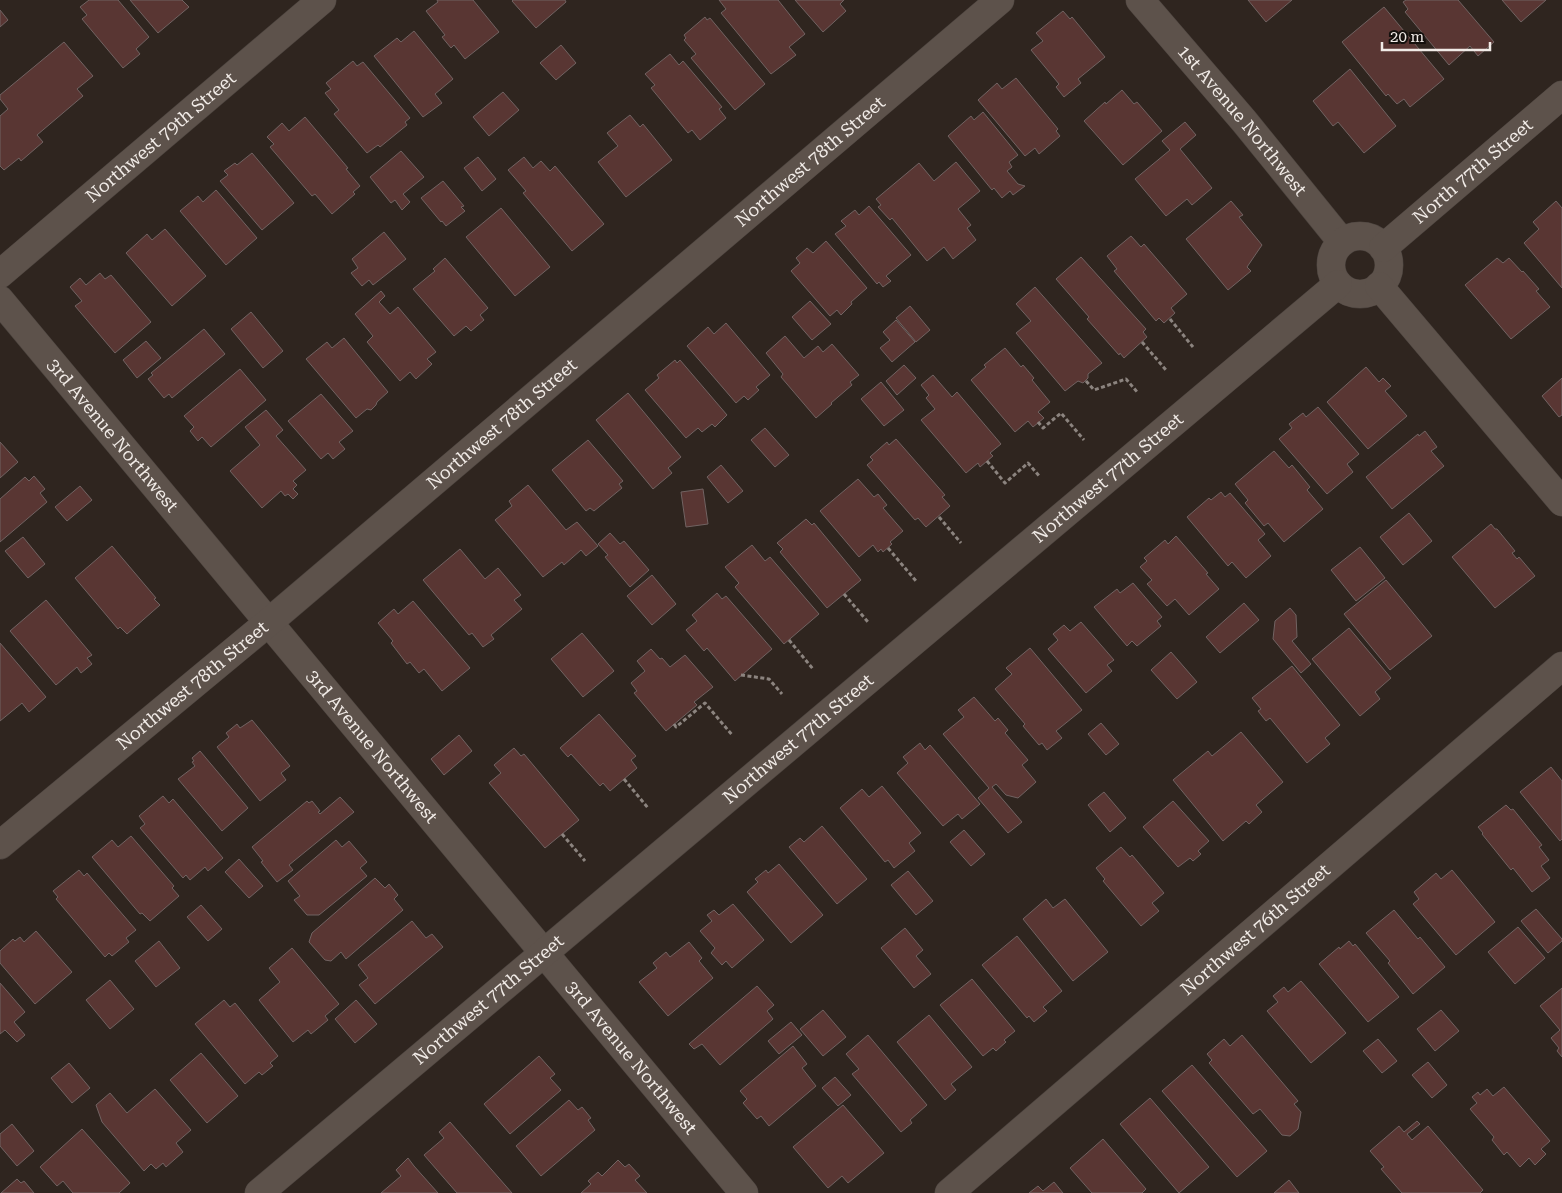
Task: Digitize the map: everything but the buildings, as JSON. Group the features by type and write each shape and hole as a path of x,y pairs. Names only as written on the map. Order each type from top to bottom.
{"street":[{"name":"Northwest 79th Street","path":"0,274 322,0"},
{"name":"Northwest 78th Street","path":"0,845 269,622 1000,0"},
{"name":"1st Avenue Northwest","path":"1140,0 1244,121 1342,242"},
{"name":"North 77th Street","path":"1383,248 1562,95"},
{"path":"1350,237 1369,237 1377,241 1383,248 1388,256 1389,265 1387,275 1375,290 1356,293 1346,290 1338,284 1333,276 1331,266 1336,248 1342,242 1350,237"},
{"name":"Northwest 77th Street","path":"259,1193 1338,284"},
{"path":"1379,286 1562,502"},
{"name":"3rd Avenue Northwest","path":"0,300 744,1193"},
{"name":"Northwest 76th Street","path":"949,1193 1562,666"}],"path":[{"path":"1170,318 1194,347"},
{"path":"1142,342 1166,370"},
{"path":"1086,380 1094,390 1126,379 1138,393"},
{"path":"1038,422 1043,428 1061,413 1084,440"},
{"path":"987,461 1005,483 1028,463 1040,477"},
{"path":"939,517 961,543"},
{"path":"888,548 916,581"},
{"path":"844,594 868,622"},
{"path":"789,640 813,669"},
{"path":"741,675 769,679 782,694"},
{"path":"674,724 676,727 705,703 733,736"},
{"path":"624,779 648,808"},
{"path":"562,834 584,861"}]}
